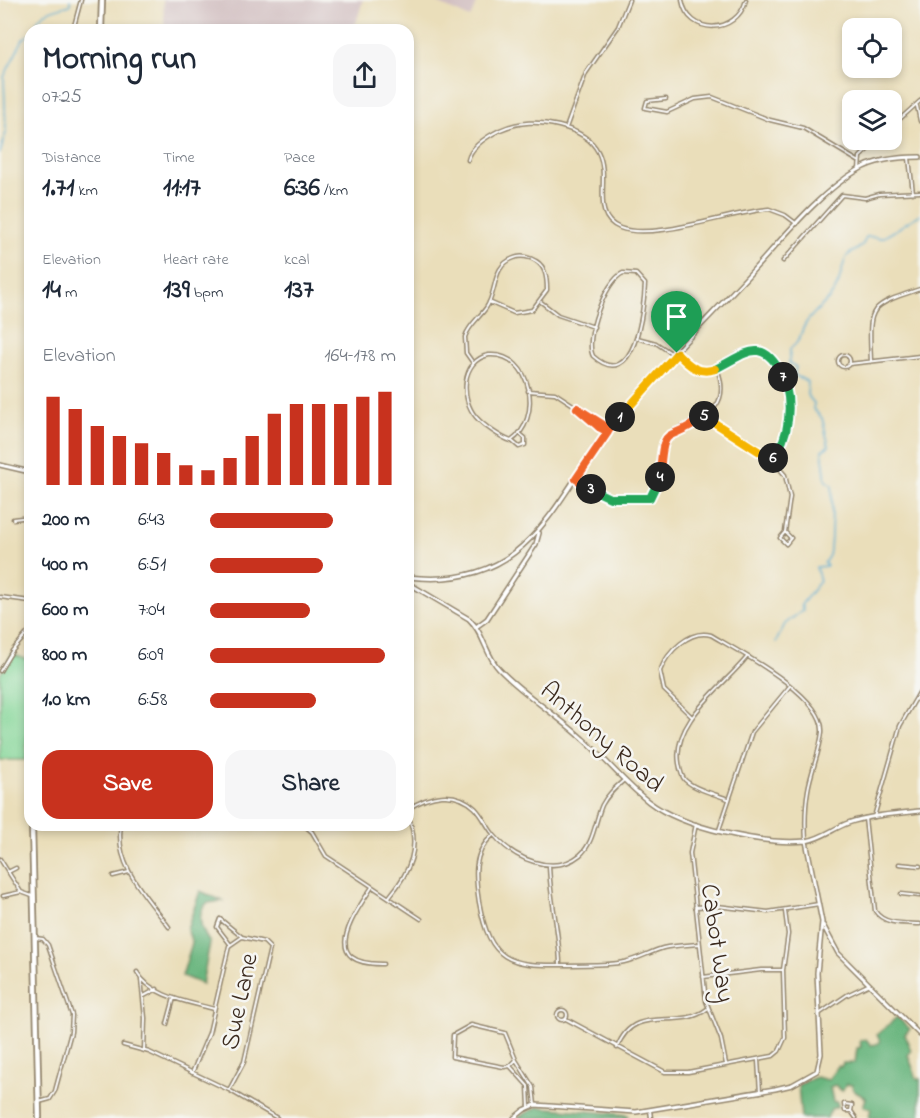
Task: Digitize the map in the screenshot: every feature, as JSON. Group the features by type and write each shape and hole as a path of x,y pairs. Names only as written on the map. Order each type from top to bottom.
{"main road":[{"path":"101,24 102,0"},
{"path":"32,831 39,1118"}],"street":[{"path":"75,24 81,0"},
{"path":"566,128 589,67 618,27 629,0"},
{"path":"682,0 689,16 701,24 715,27 723,27 737,18 746,0"},
{"path":"666,99 647,101 644,105 647,110 667,112 695,99 712,97 770,120 803,128 858,161"},
{"path":"919,103 916,113 920,121"},
{"path":"902,118 919,103"},
{"path":"468,160 479,143 509,127 538,123 566,128 585,136 599,151 602,164 604,211 610,221 620,228 658,229 769,209 785,215 797,224"},
{"path":"859,170 858,161 868,150"},
{"path":"414,577 444,578 477,571 509,556 538,533 609,431 676,354 836,185 859,170 883,161 920,157"},
{"path":"909,158 913,193"},
{"path":"783,261 842,195 865,198 879,194 920,192"},
{"path":"473,363 466,353 465,338 489,302 503,263 517,256 535,260 546,274 547,290 532,309 519,313 489,302"},
{"path":"623,273 636,274 645,284 637,338 624,361 617,364 603,363 590,351 594,327 604,294 616,276 623,273"},
{"path":"872,363 870,324 875,309 883,302 920,289"},
{"path":"540,301 558,315 594,327"},
{"path":"637,338 656,343 676,354 695,369 708,371 742,352 756,351 768,356 780,370 786,389 788,426 782,445 772,460"},
{"path":"512,441 529,414 524,372 503,357 484,356 473,363 466,378 471,409 480,421 519,447 525,445 526,440 519,433"},
{"path":"849,364 920,356"},
{"path":"576,479 608,498 651,498 659,479 663,442 671,433 706,415 716,404 721,391 717,368"},
{"path":"528,391 555,393 609,431"},
{"path":"706,415 772,460 782,471 789,486 785,532"},
{"path":"0,465 24,471"},
{"path":"13,519 24,518"},
{"path":"476,627 487,619 537,541 538,533"},
{"name":"Anthony Road","path":"414,586 464,615 476,627 487,653 500,670 585,740 651,804 696,824 719,830 772,839 807,841"},
{"path":"0,597 24,599"},
{"path":"692,717 664,690 660,681 662,666 685,640 697,634 708,634 747,657 790,687 815,710 822,726 806,802 807,841 822,922 831,943 868,985 920,1034"},
{"path":"0,671 24,637"},
{"path":"728,799 695,786 683,777 678,748 681,733 692,717 747,657"},
{"path":"719,830 752,732 790,687"},
{"path":"874,817 900,726 920,691"},
{"path":"414,805 430,796 454,797 475,808 494,835 521,856 549,865 580,854 590,840 603,804 625,780"},
{"path":"807,841 865,818 920,811"},
{"path":"865,818 875,911 887,921 920,924"},
{"name":"Cabot Way","path":"696,824 690,848 703,977 707,1009 721,1039 726,1064"},
{"path":"121,831 122,856 129,872 169,927"},
{"path":"311,831 326,856 422,919"},
{"path":"389,897 408,870 413,856 413,831"},
{"path":"494,835 482,847 476,862 481,912 490,939 499,952 524,965 561,965 624,962 664,948 699,944"},
{"path":"0,859 21,892"},
{"path":"899,864 920,866"},
{"path":"549,865 550,899 560,942 561,965"},
{"path":"8,872 16,868"},
{"path":"113,876 129,872"},
{"path":"372,887 346,929 346,945 352,955 359,960 383,964"},
{"path":"3,896 21,892 34,897"},
{"path":"901,894 920,897"},
{"path":"695,907 717,906 768,912 819,904"},
{"path":"566,1019 665,1072 688,1072 758,1060 775,1054 785,1038 783,970 788,934 785,911"},
{"name":"Sue Lane","path":"229,1090 244,1062 270,951 264,942 242,937 220,919 217,927 230,944"},
{"path":"514,1118 529,1107 536,1105 623,1112 650,1110 760,1092 792,1084 817,1071 821,1054 817,955 822,922"},
{"path":"192,1073 205,1047 230,944 242,937"},
{"path":"35,938 43,939 48,945 72,1015 56,1091 50,1099 39,1102"},
{"path":"703,977 761,970 783,970"},
{"path":"137,972 141,979 144,996 144,1051"},
{"path":"141,979 174,998 214,1009"},
{"path":"819,1014 847,995 868,985"},
{"path":"144,996 156,989"},
{"path":"167,1024 174,998"},
{"path":"617,1048 627,1030 635,1023 694,1015 707,1009"},
{"path":"529,1107 528,1086 510,1066 455,1058 451,1054 453,1035 471,1025 501,1031 508,1036 516,1060 533,1087 536,1105"},
{"path":"123,1045 144,1051 229,1090 277,1118"},
{"path":"510,1066 516,1060"},
{"path":"758,1060 760,1092"},
{"path":"650,1110 651,1118"},
{"path":"851,1112 856,1118"}],"shaded area":[{"path":"163,0 363,0 356,24 165,24"},
{"path":"431,0 478,0 470,18"}],"green space":[{"path":"12,654 24,659 24,760 0,760 0,675"},
{"path":"200,891 223,901 207,903 201,912 202,928 210,943 202,984 182,976 192,943 187,929"},
{"path":"897,1017 910,1029 905,1034 911,1051 908,1055 917,1079 920,1079 920,1118 869,1118 871,1108 863,1107 866,1098 854,1091 852,1085 846,1084 842,1091 835,1085 830,1087 833,1102 837,1102 838,1106 831,1109 827,1118 801,1118 798,1085 816,1077 828,1080 838,1066 841,1067 843,1063 855,1063 857,1048 861,1047 860,1041 866,1039 871,1045 877,1044 880,1041 877,1035"},
{"path":"538,1107 628,1115 628,1118 517,1118"}],"waterway":[{"path":"36,24 43,15 70,5 70,0"},
{"path":"0,153 6,133 4,77 24,38"},
{"path":"776,642 785,624 803,610 801,605 820,581 816,567 827,566 824,563 829,555 831,532 832,485 826,481 822,450 829,446 822,418 813,409 814,403 807,395 808,382 794,375 796,367 789,363 790,349 799,339 810,318 835,290 848,255 857,250 866,237 881,238 920,215"}],"route":[{"path":"751,351 765,354 775,364 785,384 788,421 784,440 772,460 727,432 706,415 666,437 660,452 660,476 651,498 633,496 608,498 576,479 608,432 581,414 577,408 610,429 677,353 692,367 704,371 717,368 742,352 751,351"}]}
